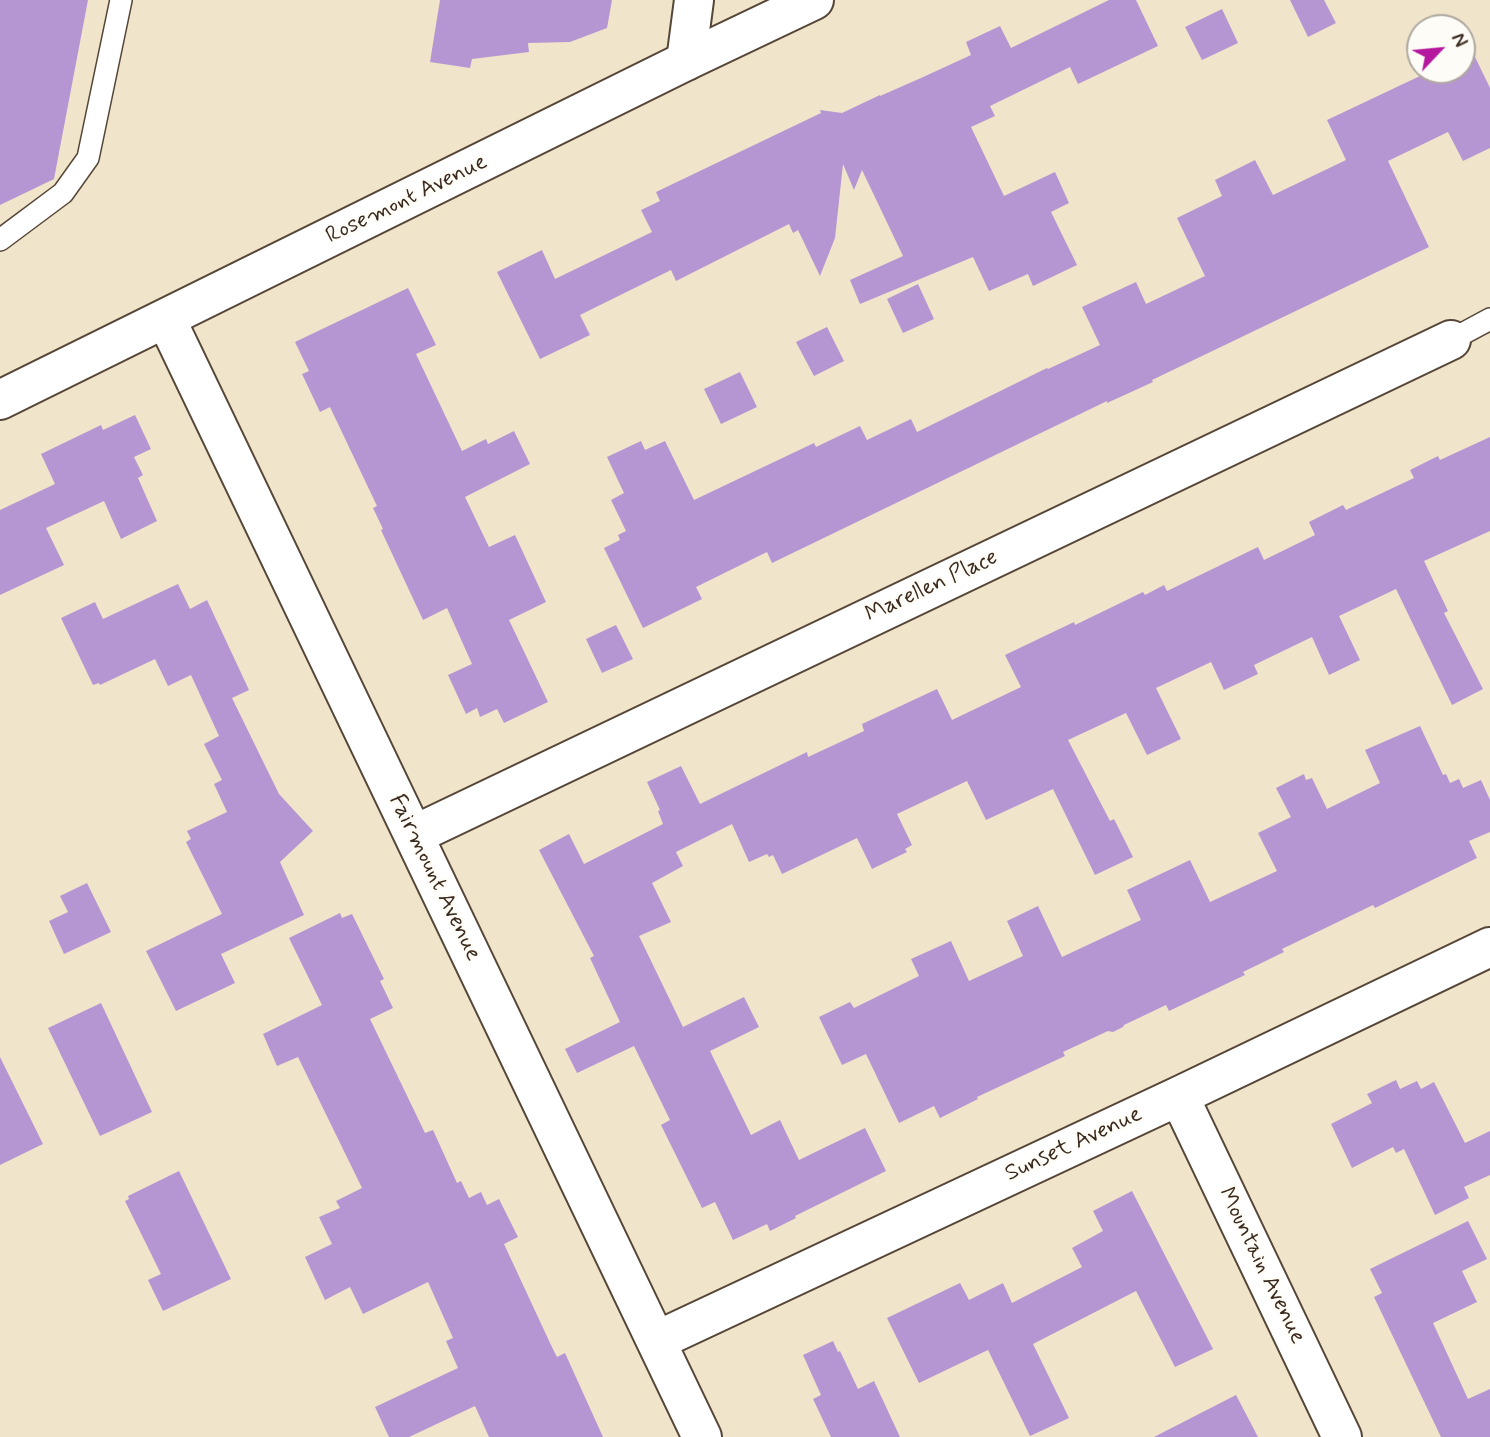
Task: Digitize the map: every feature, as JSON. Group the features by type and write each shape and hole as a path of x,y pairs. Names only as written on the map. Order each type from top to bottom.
{"street":[{"path":"686,61 694,0"},
{"name":"Rosemont Avenue","path":"0,400 814,0"},
{"name":"Fairmount Avenue","path":"166,319 702,1437"},
{"name":"Marellen Place","path":"414,835 1451,340"},
{"name":"Sunset Avenue","path":"656,1341 1490,947"},
{"name":"Mountain Avenue","path":"1179,1096 1342,1437"}],"lane":[{"path":"0,240 63,193 88,158 121,0"},
{"path":"1451,340 1490,318"}],"building":[{"path":"0,0 88,0 54,179 0,205"},
{"path":"440,0 612,0 607,28 570,42 528,43 529,52 472,59 470,68 430,62"},
{"path":"1109,0 1136,0 1158,46 1078,84 1070,67 990,106 995,116 971,127 1004,196 1055,172 1069,203 1051,212 1077,265 1033,286 1028,274 989,291 973,257 860,304 850,280 903,256 862,170 854,190 843,164 835,238 820,276 798,230 793,233 789,224 676,281 671,270 580,315 590,335 540,359 497,272 542,250 555,279 652,232 641,210 660,201 656,192 821,113 820,110 842,113 971,55 966,42 1000,26 1011,48"},
{"path":"1290,0 1324,0 1336,23 1308,37"},
{"path":"1222,9 1238,43 1202,60 1185,27"},
{"path":"1476,59 1490,88 1490,148 1463,161 1448,132 1388,161 1429,247 772,563 767,552 696,587 702,599 643,628 604,548 620,540 618,535 626,531 611,500 624,493 607,457 641,441 645,450 665,441 694,500 814,443 816,447 860,426 867,440 911,419 917,432 1100,345 1082,307 1136,282 1146,304 1205,276 1177,218 1222,196 1215,180 1255,160 1273,195 1346,160 1327,120 1406,83 1476,84"},
{"path":"918,284 934,319 903,333 887,299"},
{"path":"408,288 436,345 416,354 462,451 486,439 488,444 514,431 530,464 465,497 489,547 515,535 546,602 509,620 548,702 504,723 497,709 480,717 477,708 466,714 448,675 472,664 447,608 423,620 381,530 383,529 373,508 377,506 330,407 320,412 302,374 309,371 295,342"},
{"path":"827,327 844,361 814,376 796,342"},
{"path":"740,372 757,407 721,424 704,389"},
{"path":"135,415 151,449 134,457 143,475 138,478 157,521 121,539 104,501 46,528 64,565 0,595 0,510 55,484 41,454 101,425 103,430"},
{"path":"1490,437 1490,531 1424,561 1448,611 1444,613 1483,689 1452,705 1396,589 1339,616 1360,660 1329,675 1312,637 1254,665 1258,674 1224,690 1211,662 1156,688 1181,739 1147,755 1126,713 1068,740 1110,821 1114,819 1133,857 1095,875 1053,789 986,820 967,781 897,814 912,845 905,849 907,852 872,869 857,838 782,874 773,855 769,857 767,854 749,862 732,824 676,852 683,866 652,883 671,922 639,936 683,1027 744,997 759,1027 710,1051 751,1135 780,1120 799,1160 865,1128 886,1171 770,1231 767,1224 733,1240 715,1202 702,1208 661,1125 670,1120 634,1046 577,1073 565,1049 620,1022 590,958 594,956 539,850 569,834 584,864 663,824 658,811 660,810 647,782 681,766 700,804 807,752 808,757 864,731 862,724 937,689 952,720 1021,687 1005,655 1143,592 1145,595 1164,585 1167,591 1258,547 1264,560 1315,535 1309,522 1343,505 1346,510 1414,478 1410,470 1438,456 1440,460"},
{"path":"178,584 190,609 207,600 249,690 232,698 279,794 313,831 280,862 304,915 221,954 235,983 176,1011 146,951 222,914 186,842 191,839 187,831 227,812 214,784 222,780 204,744 219,736 191,675 168,686 155,659 100,685 93,685 61,618 95,602 103,619"},
{"path":"616,625 633,659 602,673 586,639"},
{"path":"1420,726 1443,775 1446,774 1450,783 1459,779 1463,788 1481,780 1490,800 1490,832 1469,841 1477,858 1375,908 1373,905 1282,949 1284,952 1243,972 1245,975 1169,1011 1166,1005 1113,1032 1108,1031 1063,1052 1065,1056 977,1097 978,1099 940,1118 934,1106 899,1123 866,1054 842,1065 819,1017 850,1002 854,1008 919,976 911,959 951,941 969,981 1023,956 1007,921 1038,906 1062,957 1141,920 1127,890 1190,860 1210,902 1277,871 1258,833 1291,817 1276,788 1304,774 1306,780 1312,778 1327,809 1380,783 1365,750"},
{"path":"87,883 111,932 64,954 49,921 68,912 60,896"},
{"path":"340,913 342,918 352,914 384,979 380,981 393,1008 370,1019 425,1133 433,1130 457,1183 461,1181 469,1198 481,1192 487,1205 499,1199 518,1237 504,1244 557,1357 565,1353 603,1437 489,1437 475,1406 409,1437 389,1437 375,1407 458,1368 446,1341 453,1338 428,1282 363,1314 350,1287 325,1300 305,1257 332,1244 319,1217 340,1208 336,1201 362,1188 298,1057 277,1066 263,1034 322,1005 289,938"},
{"path":"101,1003 152,1112 100,1136 48,1028"},
{"path":"0,1057 43,1144 0,1165"},
{"path":"1396,1080 1400,1089 1417,1081 1421,1089 1434,1082 1465,1143 1490,1131 1490,1175 1464,1187 1469,1198 1435,1215 1404,1149 1396,1153 1393,1147 1352,1168 1331,1124 1372,1103 1367,1094"},
{"path":"179,1171 231,1279 163,1311 148,1280 161,1274 125,1201 129,1199 128,1196"},
{"path":"1132,1191 1213,1349 1175,1367 1136,1291 1033,1344 1069,1418 1030,1436 988,1350 919,1383 887,1318 960,1283 969,1300 1003,1283 1012,1303 1082,1267 1072,1248 1103,1231 1093,1211"},
{"path":"1468,1221 1487,1259 1462,1271 1477,1302 1433,1323 1468,1399 1490,1389 1490,1437 1441,1437 1374,1297 1382,1293 1370,1269"},
{"path":"833,1341 858,1389 874,1381 900,1437 831,1437 813,1399 821,1395 803,1355"},
{"path":"1236,1395 1258,1437 1154,1437"}]}
